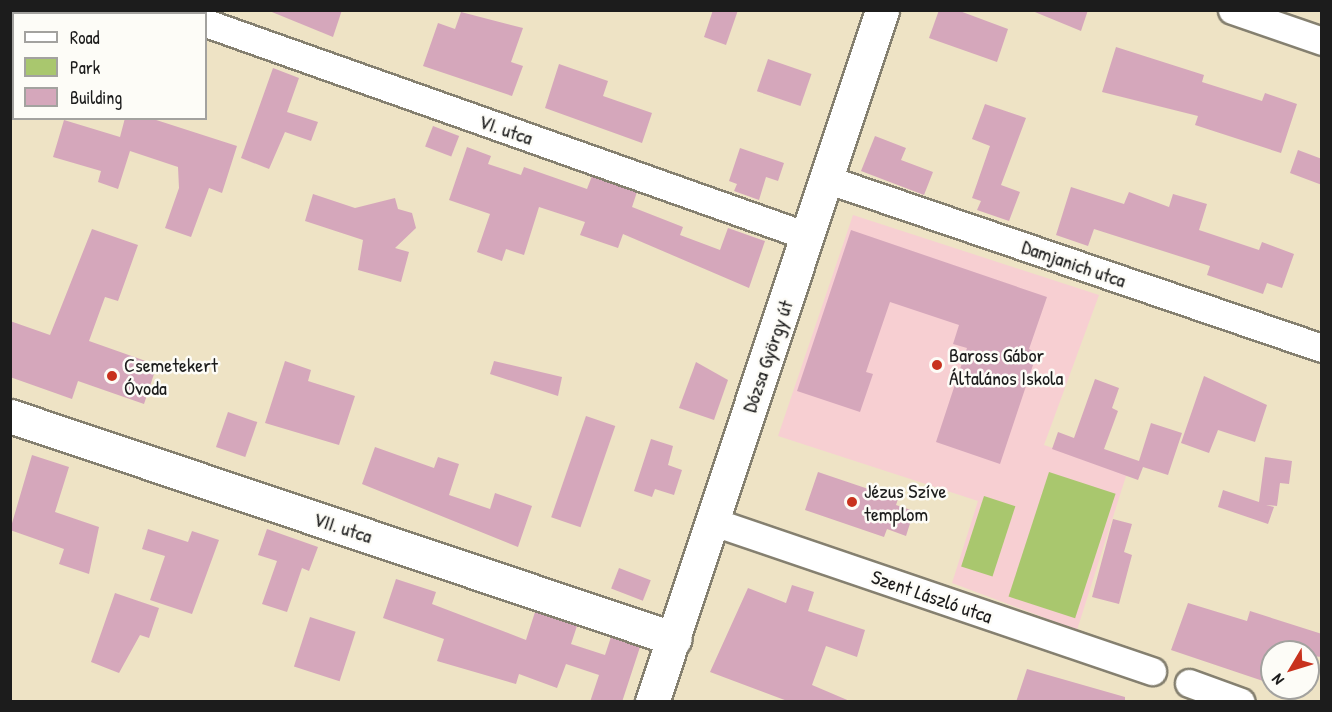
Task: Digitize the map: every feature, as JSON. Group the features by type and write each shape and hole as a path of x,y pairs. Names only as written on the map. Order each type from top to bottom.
{"street":[{"name":"Dózsa György út","path":"652,702 675,639 711,521 882,10"},
{"path":"1232,10 1322,41"},
{"name":"VI. utca","path":"207,23 807,236"},
{"name":"Damjanich utca","path":"825,179 1322,348"},
{"name":"VII. utca","path":"10,416 675,639"},
{"name":"Szent László utca","path":"711,521 1152,671"},
{"path":"1189,683 1241,702"}],"shaded area":[{"name":"Baross Gábor Általános Iskola","path":"853,215 1099,295 1044,445 1127,473 1077,630 952,583 978,501 778,436"}],"green space":[{"path":"1049,472 1116,494 1075,618 1009,597"},
{"path":"984,496 1015,506 993,577 961,566"}],"building":[{"path":"267,10 342,10 333,37"},
{"path":"713,10 738,10 726,45 704,37"},
{"path":"939,10 957,10 1008,29 997,62 929,38"},
{"path":"1030,10 1088,10 1081,31"},
{"path":"461,12 523,28 511,62 523,66 512,96 423,66 438,23 455,29"},
{"path":"1116,47 1204,75 1202,82 1262,101 1265,93 1297,104 1281,153 1195,125 1198,116 1102,92"},
{"path":"768,59 811,74 800,106 757,91"},
{"path":"559,64 608,81 603,96 652,113 642,143 545,108"},
{"path":"273,68 299,78 287,112 318,122 311,141 285,132 269,169 241,158"},
{"path":"985,104 1026,118 1001,185 1020,192 1009,221 977,210 981,201 972,198 990,146 972,139"},
{"path":"64,120 120,137 124,120 156,120 237,146 222,193 209,188 191,237 165,228 179,188 178,167 130,151 118,189 98,182 101,171 53,157"},
{"path":"433,126 459,136 451,157 425,147"},
{"path":"875,136 906,148 901,160 933,172 924,195 861,171"},
{"path":"467,147 491,156 488,164 521,175 524,167 587,189 592,176 637,192 632,207 683,227 680,235 720,250 728,228 765,241 749,288 623,234 618,248 580,235 585,222 539,207 524,255 506,249 502,261 477,252 490,214 449,200"},
{"path":"740,148 784,163 778,181 766,177 759,200 734,191 737,184 729,181"},
{"path":"1298,150 1322,159 1322,185 1290,173"},
{"path":"1071,187 1124,204 1129,192 1169,207 1173,194 1207,204 1199,230 1259,250 1262,242 1294,254 1282,288 1267,283 1263,294 1207,275 1210,266 1094,229 1088,246 1056,235"},
{"path":"313,194 355,208 395,198 398,209 412,213 416,228 395,248 409,252 401,282 358,270 363,240 305,221"},
{"path":"92,229 138,245 118,301 105,297 89,341 157,365 144,404 78,381 72,399 10,377 10,321 50,335"},
{"path":"851,230 1047,297 1029,349 1037,353 1000,464 936,442 967,348 953,344 959,325 890,302 866,372 873,374 860,412 797,391"},
{"path":"285,361 311,370 308,381 355,396 339,445 265,423"},
{"path":"494,361 562,377 558,396 490,374"},
{"path":"696,362 728,380 714,420 679,408"},
{"path":"1204,376 1267,405 1255,442 1218,430 1209,453 1181,443"},
{"path":"1095,379 1119,388 1112,408 1118,411 1104,449 1139,461 1151,423 1182,433 1168,475 1143,467 1138,480 1052,449 1058,432 1074,438"},
{"path":"228,412 257,422 245,457 216,447"},
{"path":"586,416 615,426 580,527 551,517"},
{"path":"651,439 673,446 668,465 682,470 674,495 655,489 652,497 634,491"},
{"path":"375,447 434,468 438,457 459,464 449,495 490,509 495,493 532,506 518,547 362,484"},
{"path":"32,455 69,467 55,512 99,527 89,574 59,564 64,549 10,530"},
{"path":"1265,457 1292,461 1289,484 1280,483 1277,506 1266,505 1274,507 1268,524 1218,507 1223,490 1259,502"},
{"name":"Jézus Szíve templom","path":"818,472 898,499 896,505 914,511 906,536 887,529 884,537 805,510"},
{"path":"1113,519 1132,524 1124,552 1132,555 1119,604 1092,597"},
{"path":"148,529 188,542 192,531 219,540 192,614 150,600 165,556 142,549"},
{"path":"267,529 318,547 309,571 302,568 287,612 262,604 277,561 258,555"},
{"path":"619,568 651,580 643,601 611,589"},
{"path":"396,579 436,592 432,604 526,640 535,612 577,626 571,644 605,655 611,637 640,647 622,702 590,702 599,675 566,664 557,688 519,674 516,684 437,661 444,639 383,618"},
{"path":"792,585 814,592 808,611 865,630 857,657 826,646 812,685 852,702 790,702 710,672 748,588 786,603"},
{"path":"115,593 159,608 149,638 140,635 119,673 91,662"},
{"path":"1188,603 1247,621 1250,611 1322,634 1322,657 1320,657 1320,640 1260,640 1260,680 1171,650"},
{"path":"310,617 356,632 340,681 294,666"},
{"path":"1027,669 1125,697 1125,702 1016,702"}],"place":[{"name":"Baross Gábor Általános Iskola","path":"937,365"},
{"name":"Csemetekert Óvoda","path":"112,376"},
{"name":"Jézus Szíve templom","path":"852,502"}]}
